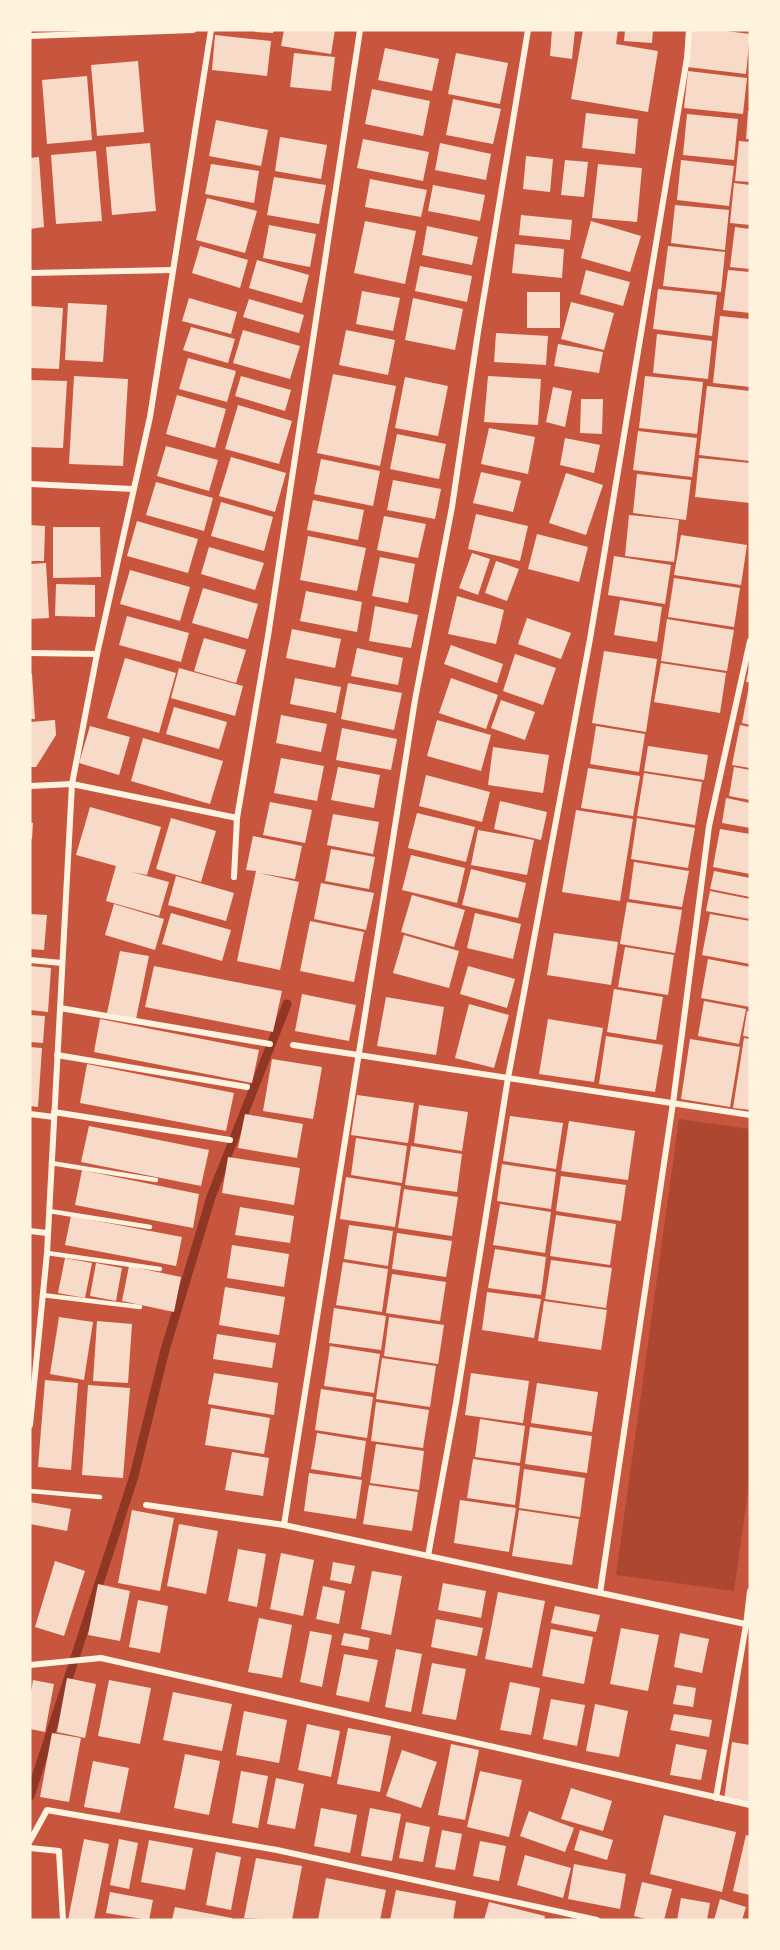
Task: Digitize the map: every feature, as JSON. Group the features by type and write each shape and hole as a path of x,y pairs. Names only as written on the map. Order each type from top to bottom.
{"street":[{"path":"30,36 193,30"},
{"path":"30,1425 49,1211 72,784 97,654 150,417 211,30"},
{"path":"234,877 237,818 268,636 360,30"},
{"path":"284,1525 415,700 452,507 478,332 528,30"},
{"path":"428,1557 456,1403 508,1078 590,639 687,58 689,30"},
{"path":"30,273 173,270"},
{"path":"30,484 133,489"},
{"path":"600,1593 674,1103 709,826 750,640"},
{"path":"30,653 97,654"},
{"path":"30,786 72,784 237,818"},
{"path":"30,960 62,963"},
{"path":"60,1008 270,1044"},
{"path":"293,1045 750,1115"},
{"path":"57,1055 247,1087"},
{"path":"30,1114 54,1114 230,1140"},
{"path":"30,1231 47,1233"},
{"path":"146,1505 284,1525 748,1625"},
{"path":"716,1798 748,1625 750,1591"},
{"path":"30,1665 101,1658 750,1805"},
{"path":"30,1841 46,1810 277,1850 597,1920"},
{"path":"30,1848 59,1851 63,1920"}],"lane":[{"path":"51,1163 156,1180"},
{"path":"49,1211 150,1227"},
{"path":"46,1253 160,1269"},
{"path":"42,1295 140,1307"},
{"path":"30,1491 100,1497"}],"shaded area":[{"path":"679,1119 750,1129 750,1477 734,1591 616,1575"}],"building":[{"path":"255,30 274,30 273,33 255,32"},
{"path":"284,30 335,30 331,54 281,46"},
{"path":"552,30 575,30 572,59 550,56"},
{"path":"583,30 618,30 616,44 658,51 648,112 571,99"},
{"path":"625,30 653,30 652,43 624,41"},
{"path":"691,30 718,30 750,34 746,74 687,67"},
{"path":"215,35 271,41 267,76 212,70"},
{"path":"385,48 439,59 432,91 378,80"},
{"path":"294,53 335,57 331,91 290,87"},
{"path":"456,53 508,63 500,104 448,94"},
{"path":"138,61 144,132 97,136 91,65"},
{"path":"688,71 747,78 743,114 684,108"},
{"path":"87,76 92,140 47,144 42,80"},
{"path":"372,89 430,101 423,136 365,124"},
{"path":"453,99 501,109 493,144 446,135"},
{"path":"748,111 750,111 750,139 746,139"},
{"path":"586,113 638,119 635,154 582,148"},
{"path":"687,114 738,119 734,160 683,155"},
{"path":"216,120 268,130 261,166 209,156"},
{"path":"280,137 327,145 321,179 275,171"},
{"path":"363,139 429,152 423,181 357,168"},
{"path":"739,141 750,142 750,182 735,181"},
{"path":"150,143 156,211 112,215 106,147"},
{"path":"440,143 491,154 486,180 435,170"},
{"path":"96,151 102,221 56,224 51,155"},
{"path":"526,156 553,159 550,192 523,189"},
{"path":"39,157 44,227 30,229 30,158"},
{"path":"565,160 588,162 584,197 561,195"},
{"path":"681,160 734,166 729,206 677,200"},
{"path":"211,164 259,171 254,203 205,194"},
{"path":"598,164 642,168 637,222 592,218"},
{"path":"274,177 326,185 319,224 267,215"},
{"path":"370,179 427,190 421,217 365,207"},
{"path":"734,183 750,185 750,225 730,223"},
{"path":"433,185 485,195 480,221 428,211"},
{"path":"207,198 257,211 245,253 196,240"},
{"path":"675,205 729,210 725,250 671,243"},
{"path":"521,215 572,220 570,240 519,235"},
{"path":"365,221 416,231 405,284 354,273"},
{"path":"591,221 641,236 630,272 581,258"},
{"path":"269,225 316,234 310,267 263,258"},
{"path":"427,226 478,237 472,265 422,255"},
{"path":"735,227 750,229 750,269 730,267"},
{"path":"515,244 564,249 562,278 512,273"},
{"path":"200,246 248,260 240,288 192,273"},
{"path":"668,246 725,252 721,292 663,286"},
{"path":"257,260 309,275 302,303 249,288"},
{"path":"420,266 472,276 467,302 415,291"},
{"path":"586,270 630,282 623,306 580,294"},
{"path":"728,270 750,272 750,313 723,310"},
{"path":"658,289 717,295 712,336 653,329"},
{"path":"362,291 400,298 393,331 356,324"},
{"path":"527,292 560,292 560,328 527,328"},
{"path":"189,298 237,312 231,334 182,321"},
{"path":"413,298 463,309 455,350 405,340"},
{"path":"249,299 304,315 299,333 243,317"},
{"path":"571,302 614,313 604,350 561,339"},
{"path":"68,303 107,305 103,362 65,360"},
{"path":"30,306 63,308 59,369 30,368"},
{"path":"720,316 750,319 750,387 713,383"},
{"path":"191,327 235,339 228,363 183,350"},
{"path":"243,330 300,346 290,379 233,363"},
{"path":"346,330 395,340 388,375 339,365"},
{"path":"496,333 548,336 546,365 494,362"},
{"path":"657,334 712,341 708,379 653,373"},
{"path":"558,344 603,352 599,373 554,366"},
{"path":"188,358 236,371 227,402 179,389"},
{"path":"333,374 396,386 380,466 317,453"},
{"path":"74,376 128,379 123,466 69,464"},
{"path":"241,376 291,390 285,411 235,396"},
{"path":"488,376 541,379 538,425 484,422"},
{"path":"645,376 703,382 697,434 639,428"},
{"path":"405,377 448,386 438,436 395,428"},
{"path":"30,380 67,381 63,448 30,447"},
{"path":"707,386 750,391 750,461 699,455"},
{"path":"553,387 572,391 565,427 546,422"},
{"path":"177,395 226,409 215,448 166,434"},
{"path":"581,399 603,399 602,434 580,433"},
{"path":"238,405 292,421 279,464 225,449"},
{"path":"489,428 535,437 528,474 481,464"},
{"path":"638,431 697,438 692,477 633,470"},
{"path":"397,434 446,444 439,479 390,469"},
{"path":"565,438 600,445 594,473 560,465"},
{"path":"166,446 218,460 209,491 157,476"},
{"path":"231,457 286,473 275,512 219,496"},
{"path":"699,458 750,463 750,503 695,497"},
{"path":"321,459 380,471 373,506 314,494"},
{"path":"481,472 521,481 513,512 473,503"},
{"path":"566,473 603,485 586,535 549,523"},
{"path":"637,474 691,480 686,520 633,513"},
{"path":"393,480 441,489 435,519 387,510"},
{"path":"156,482 213,498 204,531 146,515"},
{"path":"313,500 364,510 358,540 307,530"},
{"path":"221,502 273,517 264,551 211,536"},
{"path":"476,514 528,526 520,561 468,549"},
{"path":"629,515 679,520 674,562 625,556"},
{"path":"384,516 426,524 418,558 377,550"},
{"path":"137,521 198,539 188,573 127,556"},
{"path":"30,525 45,526 44,561 30,561"},
{"path":"53,527 100,527 101,577 53,578"},
{"path":"537,534 588,547 579,582 528,569"},
{"path":"681,535 747,545 741,585 674,575"},
{"path":"308,536 366,548 357,591 300,580"},
{"path":"209,547 264,563 255,590 201,574"},
{"path":"472,553 490,559 478,595 459,588"},
{"path":"614,556 671,565 665,604 608,595"},
{"path":"380,557 415,564 408,603 372,596"},
{"path":"496,561 519,569 507,601 485,593"},
{"path":"46,563 49,618 30,619 30,564"},
{"path":"130,570 190,587 180,621 120,604"},
{"path":"674,578 740,588 734,627 668,617"},
{"path":"56,584 95,585 95,617 55,616"},
{"path":"203,588 258,604 248,639 192,623"},
{"path":"306,591 362,602 357,632 300,621"},
{"path":"457,596 504,610 496,644 448,634"},
{"path":"620,600 662,607 657,642 614,635"},
{"path":"375,606 418,615 411,648 369,641"},
{"path":"127,616 189,633 181,662 119,645"},
{"path":"527,618 571,633 561,659 518,644"},
{"path":"667,619 734,630 727,671 661,661"},
{"path":"292,629 341,639 335,668 286,658"},
{"path":"204,638 246,650 236,683 194,671"},
{"path":"451,645 503,664 497,683 444,664"},
{"path":"357,648 403,658 398,685 351,676"},
{"path":"604,651 657,659 646,732 592,723"},
{"path":"515,654 556,668 543,705 503,691"},
{"path":"125,658 176,673 159,733 107,718"},
{"path":"661,663 726,673 720,713 654,702"},
{"path":"749,667 750,682 746,682"},
{"path":"179,668 243,686 235,716 171,698"},
{"path":"30,674 32,674 35,719 30,719"},
{"path":"295,678 341,687 336,713 290,704"},
{"path":"451,678 498,695 486,729 439,713"},
{"path":"348,683 402,693 394,730 341,719"},
{"path":"750,686 750,725 742,723"},
{"path":"501,700 535,712 525,740 491,728"},
{"path":"174,707 227,722 219,749 166,734"},
{"path":"281,715 327,724 321,752 276,743"},
{"path":"55,720 56,735 36,767 30,767 30,722"},
{"path":"437,720 491,735 481,771 427,756"},
{"path":"740,725 750,727 750,768 732,765"},
{"path":"90,726 130,737 119,775 79,763"},
{"path":"596,726 645,734 639,772 590,764"},
{"path":"342,728 397,739 391,770 336,760"},
{"path":"143,738 223,761 210,804 131,781"},
{"path":"648,746 708,755 704,780 644,771"},
{"path":"493,747 549,755 543,793 488,785"},
{"path":"281,758 324,766 317,801 274,793"},
{"path":"338,767 380,775 374,808 331,800"},
{"path":"734,767 750,770 750,800 729,796"},
{"path":"588,768 640,776 633,816 581,808"},
{"path":"644,773 702,782 695,825 637,816"},
{"path":"426,775 490,792 482,822 419,806"},
{"path":"726,798 750,803 750,828 722,823"},
{"path":"500,801 547,812 541,840 494,829"},
{"path":"270,802 312,810 305,843 263,835"},
{"path":"90,807 161,827 147,875 132,872 169,882 159,916 106,901 116,866 76,855"},
{"path":"576,810 633,819 620,901 562,892"},
{"path":"417,813 475,827 466,862 408,848"},
{"path":"333,814 379,822 373,854 327,845"},
{"path":"171,818 216,831 201,882 156,869"},
{"path":"637,818 695,828 688,868 631,859"},
{"path":"30,823 33,823 32,839 30,839"},
{"path":"720,829 750,834 750,874 713,867"},
{"path":"478,830 534,840 527,875 471,865"},
{"path":"253,836 302,846 295,879 259,873 299,882 280,970 237,961 256,871 246,870"},
{"path":"331,849 375,857 369,889 325,881"},
{"path":"411,855 465,868 457,903 402,890"},
{"path":"634,862 689,871 682,907 629,899"},
{"path":"471,869 526,883 518,918 462,905"},
{"path":"714,871 750,878 750,897 710,889"},
{"path":"176,876 234,893 226,921 168,905"},
{"path":"321,883 374,893 366,930 314,919"},
{"path":"710,891 750,899 750,919 706,911"},
{"path":"412,895 465,910 454,947 401,932"},
{"path":"627,902 682,910 675,953 620,944"},
{"path":"114,904 164,919 155,950 105,935"},
{"path":"171,913 231,930 222,961 162,944"},
{"path":"475,913 521,924 513,959 467,948"},
{"path":"30,914 47,915 44,950 30,949"},
{"path":"710,914 750,921 750,964 702,955"},
{"path":"310,921 364,932 354,982 300,971"},
{"path":"554,933 618,942 611,985 547,975"},
{"path":"404,935 459,951 449,988 393,973"},
{"path":"625,947 674,955 668,995 618,987"},
{"path":"120,951 149,956 136,1019 107,1013"},
{"path":"708,959 750,967 750,1007 701,998"},
{"path":"30,966 51,968 48,1012 30,1010"},
{"path":"154,966 282,991 273,1032 145,1007"},
{"path":"468,966 515,979 507,1008 460,994"},
{"path":"614,989 663,997 656,1040 607,1032"},
{"path":"302,994 356,1005 349,1041 295,1031"},
{"path":"386,997 444,1007 436,1055 377,1046"},
{"path":"704,1001 746,1009 739,1044 698,1036"},
{"path":"469,1004 509,1015 494,1068 455,1058"},
{"path":"747,1011 750,1012 750,1037 743,1036"},
{"path":"30,1015 45,1016 43,1043 30,1042"},
{"path":"100,1019 259,1050 252,1083 94,1052"},
{"path":"548,1019 603,1028 594,1082 539,1074"},
{"path":"606,1036 663,1045 655,1092 599,1084"},
{"path":"744,1038 750,1039 750,1110 733,1108"},
{"path":"690,1039 740,1047 730,1107 681,1099"},
{"path":"30,1047 42,1048 38,1107 30,1106"},
{"path":"272,1059 322,1067 313,1119 263,1111"},
{"path":"87,1064 234,1093 226,1131 80,1103"},
{"path":"357,1095 414,1103 408,1143 351,1135"},
{"path":"419,1105 468,1112 462,1151 414,1143"},
{"path":"245,1114 303,1124 297,1158 238,1148"},
{"path":"510,1116 563,1123 556,1169 503,1161"},
{"path":"569,1121 635,1131 628,1180 561,1171"},
{"path":"89,1126 209,1150 201,1186 81,1162"},
{"path":"356,1138 407,1146 402,1183 351,1175"},
{"path":"411,1146 462,1154 457,1192 405,1185"},
{"path":"228,1157 300,1168 294,1205 222,1193"},
{"path":"502,1164 556,1172 551,1209 497,1201"},
{"path":"82,1170 199,1194 193,1228 75,1205"},
{"path":"561,1176 626,1185 621,1221 556,1211"},
{"path":"346,1177 401,1186 395,1227 340,1219"},
{"path":"404,1189 458,1197 452,1236 398,1228"},
{"path":"500,1204 551,1212 545,1253 493,1245"},
{"path":"240,1207 294,1216 290,1243 235,1235"},
{"path":"556,1215 616,1224 610,1265 550,1256"},
{"path":"71,1216 182,1237 176,1266 65,1245"},
{"path":"349,1225 393,1231 388,1266 344,1259"},
{"path":"397,1233 452,1241 446,1277 392,1269"},
{"path":"232,1245 289,1254 284,1287 227,1278"},
{"path":"495,1249 546,1257 541,1295 488,1288"},
{"path":"65,1258 92,1263 85,1298 58,1293"},
{"path":"551,1260 612,1268 606,1308 545,1299"},
{"path":"343,1262 388,1269 382,1312 336,1305"},
{"path":"96,1263 122,1268 116,1301 90,1296"},
{"path":"129,1266 181,1277 174,1312 122,1301"},
{"path":"392,1274 446,1282 440,1321 386,1313"},
{"path":"225,1287 285,1297 279,1335 219,1325"},
{"path":"487,1292 541,1299 534,1338 482,1330"},
{"path":"544,1301 607,1310 601,1350 538,1341"},
{"path":"334,1308 386,1316 381,1350 329,1343"},
{"path":"59,1317 93,1322 84,1380 50,1374"},
{"path":"389,1317 444,1325 438,1364 384,1356"},
{"path":"97,1321 132,1324 128,1383 93,1381"},
{"path":"217,1334 276,1343 272,1368 213,1359"},
{"path":"330,1346 380,1354 374,1393 324,1386"},
{"path":"382,1358 436,1366 430,1407 376,1399"},
{"path":"214,1373 278,1383 274,1415 208,1404"},
{"path":"471,1373 529,1381 523,1423 465,1415"},
{"path":"45,1380 78,1383 71,1470 38,1467"},
{"path":"537,1383 598,1392 592,1432 531,1423"},
{"path":"88,1385 130,1388 123,1478 82,1475"},
{"path":"321,1389 373,1397 367,1438 315,1430"},
{"path":"376,1402 429,1410 423,1448 371,1441"},
{"path":"211,1408 270,1418 264,1454 205,1445"},
{"path":"480,1419 525,1426 520,1463 475,1457"},
{"path":"530,1427 592,1436 587,1473 525,1464"},
{"path":"317,1433 366,1441 361,1477 311,1469"},
{"path":"376,1444 424,1451 419,1490 370,1483"},
{"path":"232,1452 269,1458 263,1496 225,1490"},
{"path":"473,1459 520,1466 515,1505 467,1498"},
{"path":"524,1469 585,1478 580,1517 519,1508"},
{"path":"309,1473 362,1480 356,1519 304,1511"},
{"path":"369,1485 418,1492 412,1531 363,1524"},
{"path":"460,1500 516,1508 509,1552 454,1543"},
{"path":"30,1502 71,1509 67,1531 30,1524"},
{"path":"132,1510 174,1518 160,1591 118,1583"},
{"path":"519,1510 579,1519 572,1565 512,1556"},
{"path":"179,1524 218,1531 206,1594 167,1586"},
{"path":"238,1549 266,1554 257,1607 228,1601"},
{"path":"281,1553 314,1560 303,1616 270,1609"},
{"path":"55,1561 85,1571 64,1636 35,1627"},
{"path":"333,1562 355,1566 351,1584 330,1580"},
{"path":"372,1571 402,1576 391,1635 361,1629"},
{"path":"443,1583 486,1591 481,1618 438,1610"},
{"path":"98,1584 130,1591 120,1641 88,1635"},
{"path":"323,1586 345,1591 339,1624 316,1619"},
{"path":"498,1592 545,1601 532,1668 485,1659"},
{"path":"138,1600 168,1606 160,1653 129,1647"},
{"path":"555,1606 600,1615 596,1632 551,1623"},
{"path":"259,1618 292,1625 282,1678 248,1672"},
{"path":"436,1619 483,1628 477,1656 431,1647"},
{"path":"621,1628 659,1635 648,1691 610,1684"},
{"path":"551,1629 593,1637 584,1684 542,1676"},
{"path":"310,1631 332,1635 322,1687 300,1682"},
{"path":"344,1633 370,1638 368,1650 341,1645"},
{"path":"680,1633 709,1639 702,1673 674,1667"},
{"path":"396,1649 422,1654 411,1712 385,1707"},
{"path":"344,1654 378,1660 369,1702 336,1695"},
{"path":"432,1663 466,1669 456,1720 422,1714"},
{"path":"67,1678 96,1684 85,1738 57,1732"},
{"path":"33,1680 54,1684 45,1732 30,1729 30,1698"},
{"path":"109,1680 151,1688 140,1744 98,1736"},
{"path":"510,1682 540,1688 531,1735 500,1730"},
{"path":"677,1685 696,1688 693,1707 673,1704"},
{"path":"173,1692 232,1704 222,1751 163,1740"},
{"path":"551,1699 585,1705 577,1746 543,1739"},
{"path":"595,1704 628,1711 619,1757 586,1751"},
{"path":"244,1711 287,1720 279,1763 236,1755"},
{"path":"674,1714 712,1720 709,1737 670,1730"},
{"path":"307,1724 340,1731 331,1777 298,1770"},
{"path":"348,1728 391,1736 380,1792 337,1784"},
{"path":"52,1733 81,1738 69,1802 40,1797"},
{"path":"732,1742 750,1745 750,1803 724,1800"},
{"path":"451,1744 479,1750 465,1820 438,1815"},
{"path":"676,1744 707,1750 701,1780 670,1775"},
{"path":"402,1750 437,1762 421,1808 386,1796"},
{"path":"185,1754 220,1761 209,1815 174,1808"},
{"path":"93,1761 129,1768 120,1813 84,1807"},
{"path":"241,1771 268,1776 258,1828 232,1823"},
{"path":"480,1771 522,1780 509,1837 467,1827"},
{"path":"276,1778 304,1784 295,1829 267,1824"},
{"path":"571,1788 612,1801 603,1831 561,1819"},
{"path":"321,1808 357,1815 350,1853 314,1846"},
{"path":"370,1808 401,1814 392,1861 361,1856"},
{"path":"529,1811 574,1828 565,1852 520,1836"},
{"path":"664,1815 736,1832 722,1892 650,1874"},
{"path":"406,1822 430,1827 423,1862 399,1858"},
{"path":"442,1830 462,1834 455,1870 435,1867"},
{"path":"580,1830 613,1840 607,1860 574,1850"},
{"path":"746,1835 750,1836 750,1895 733,1891"},
{"path":"84,1839 109,1844 94,1920 68,1920"},
{"path":"119,1839 138,1843 129,1889 110,1885"},
{"path":"149,1840 193,1848 185,1890 141,1882"},
{"path":"480,1841 506,1846 499,1881 473,1876"},
{"path":"216,1852 241,1857 231,1910 206,1905"},
{"path":"525,1855 571,1868 563,1898 517,1885"},
{"path":"256,1858 302,1866 292,1920 244,1918"},
{"path":"574,1864 626,1874 620,1909 568,1899"},
{"path":"326,1878 386,1890 380,1920 318,1920"},
{"path":"642,1882 672,1889 664,1920 650,1920 634,1916"},
{"path":"396,1890 456,1901 453,1920 390,1920"},
{"path":"110,1892 153,1900 149,1920 106,1913"},
{"path":"681,1898 710,1903 707,1920 677,1920"},
{"path":"720,1899 746,1907 742,1920 714,1920"},
{"path":"489,1902 545,1916 544,1920 484,1920"},
{"path":"175,1907 232,1918 232,1920 172,1920"}],"waterway":[{"path":"30,1796 134,1476 165,1350 211,1197 287,1004"}]}
